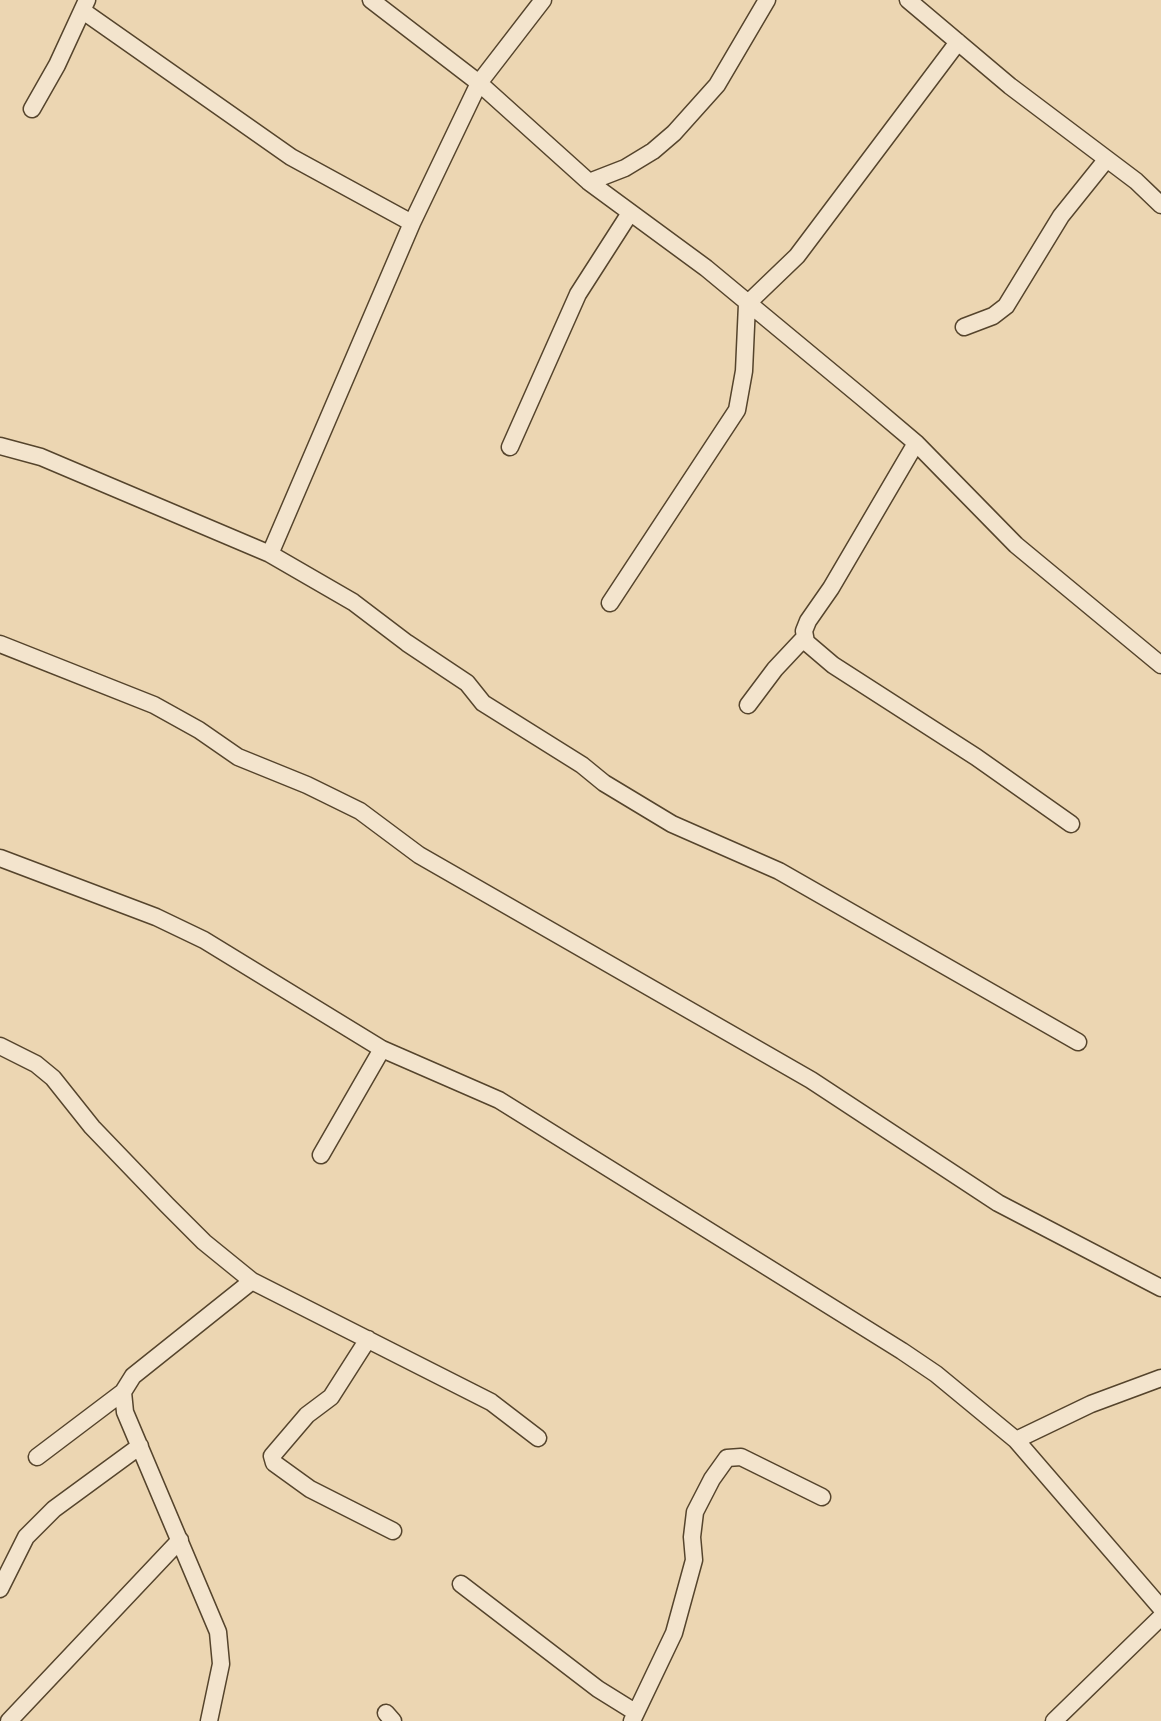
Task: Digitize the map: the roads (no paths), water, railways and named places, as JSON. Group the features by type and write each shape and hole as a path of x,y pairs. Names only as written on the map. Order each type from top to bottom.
{"street":[{"path":"371,0 479,83 589,182 663,234 916,443 1016,545 1161,665"},
{"path":"270,554 412,223 479,83 543,0"},
{"path":"589,182 625,168 653,151 674,133 717,85 767,0"},
{"path":"908,0 1106,160 1136,181 1161,205"},
{"path":"32,109 85,6 291,157 412,223"},
{"path":"610,603 737,410 744,371 747,304 797,256 958,42"},
{"path":"964,327 993,316 1006,306 1061,216 1106,160"},
{"path":"510,447 578,294 630,213"},
{"path":"916,443 843,568 808,621 804,631 806,642 833,665 976,758 1071,824"},
{"path":"0,446 41,457 270,554 353,602 407,643 467,683 483,703 582,765 604,783 672,824 779,872 1078,1042"},
{"path":"748,705 775,669 806,637"},
{"path":"0,644 154,705 199,730 238,757 307,785 360,811 419,855 811,1080 998,1203 1161,1288"},
{"path":"0,858 156,917 204,940 382,1049 499,1100 902,1351 936,1374 1016,1440 1161,1608"},
{"path":"0,1046 36,1064 53,1078 92,1128 167,1205 204,1242 252,1281 491,1402 538,1438"},
{"path":"321,1155 382,1049"},
{"path":"38,1457 123,1392 133,1376 252,1281"},
{"path":"368,1339 331,1396 307,1415 272,1455 274,1462 310,1489 393,1531"},
{"path":"1016,1440 1091,1404 1161,1378"},
{"path":"123,1392 125,1412 218,1632 221,1664 209,1721"},
{"path":"0,1589 26,1537 54,1509 140,1446"},
{"path":"461,1584 633,1717 674,1633 694,1560 692,1536 695,1512 712,1479 727,1458 741,1457 822,1497"},
{"path":"9,1721 180,1540"},
{"path":"1054,1721 1161,1617"}]}
